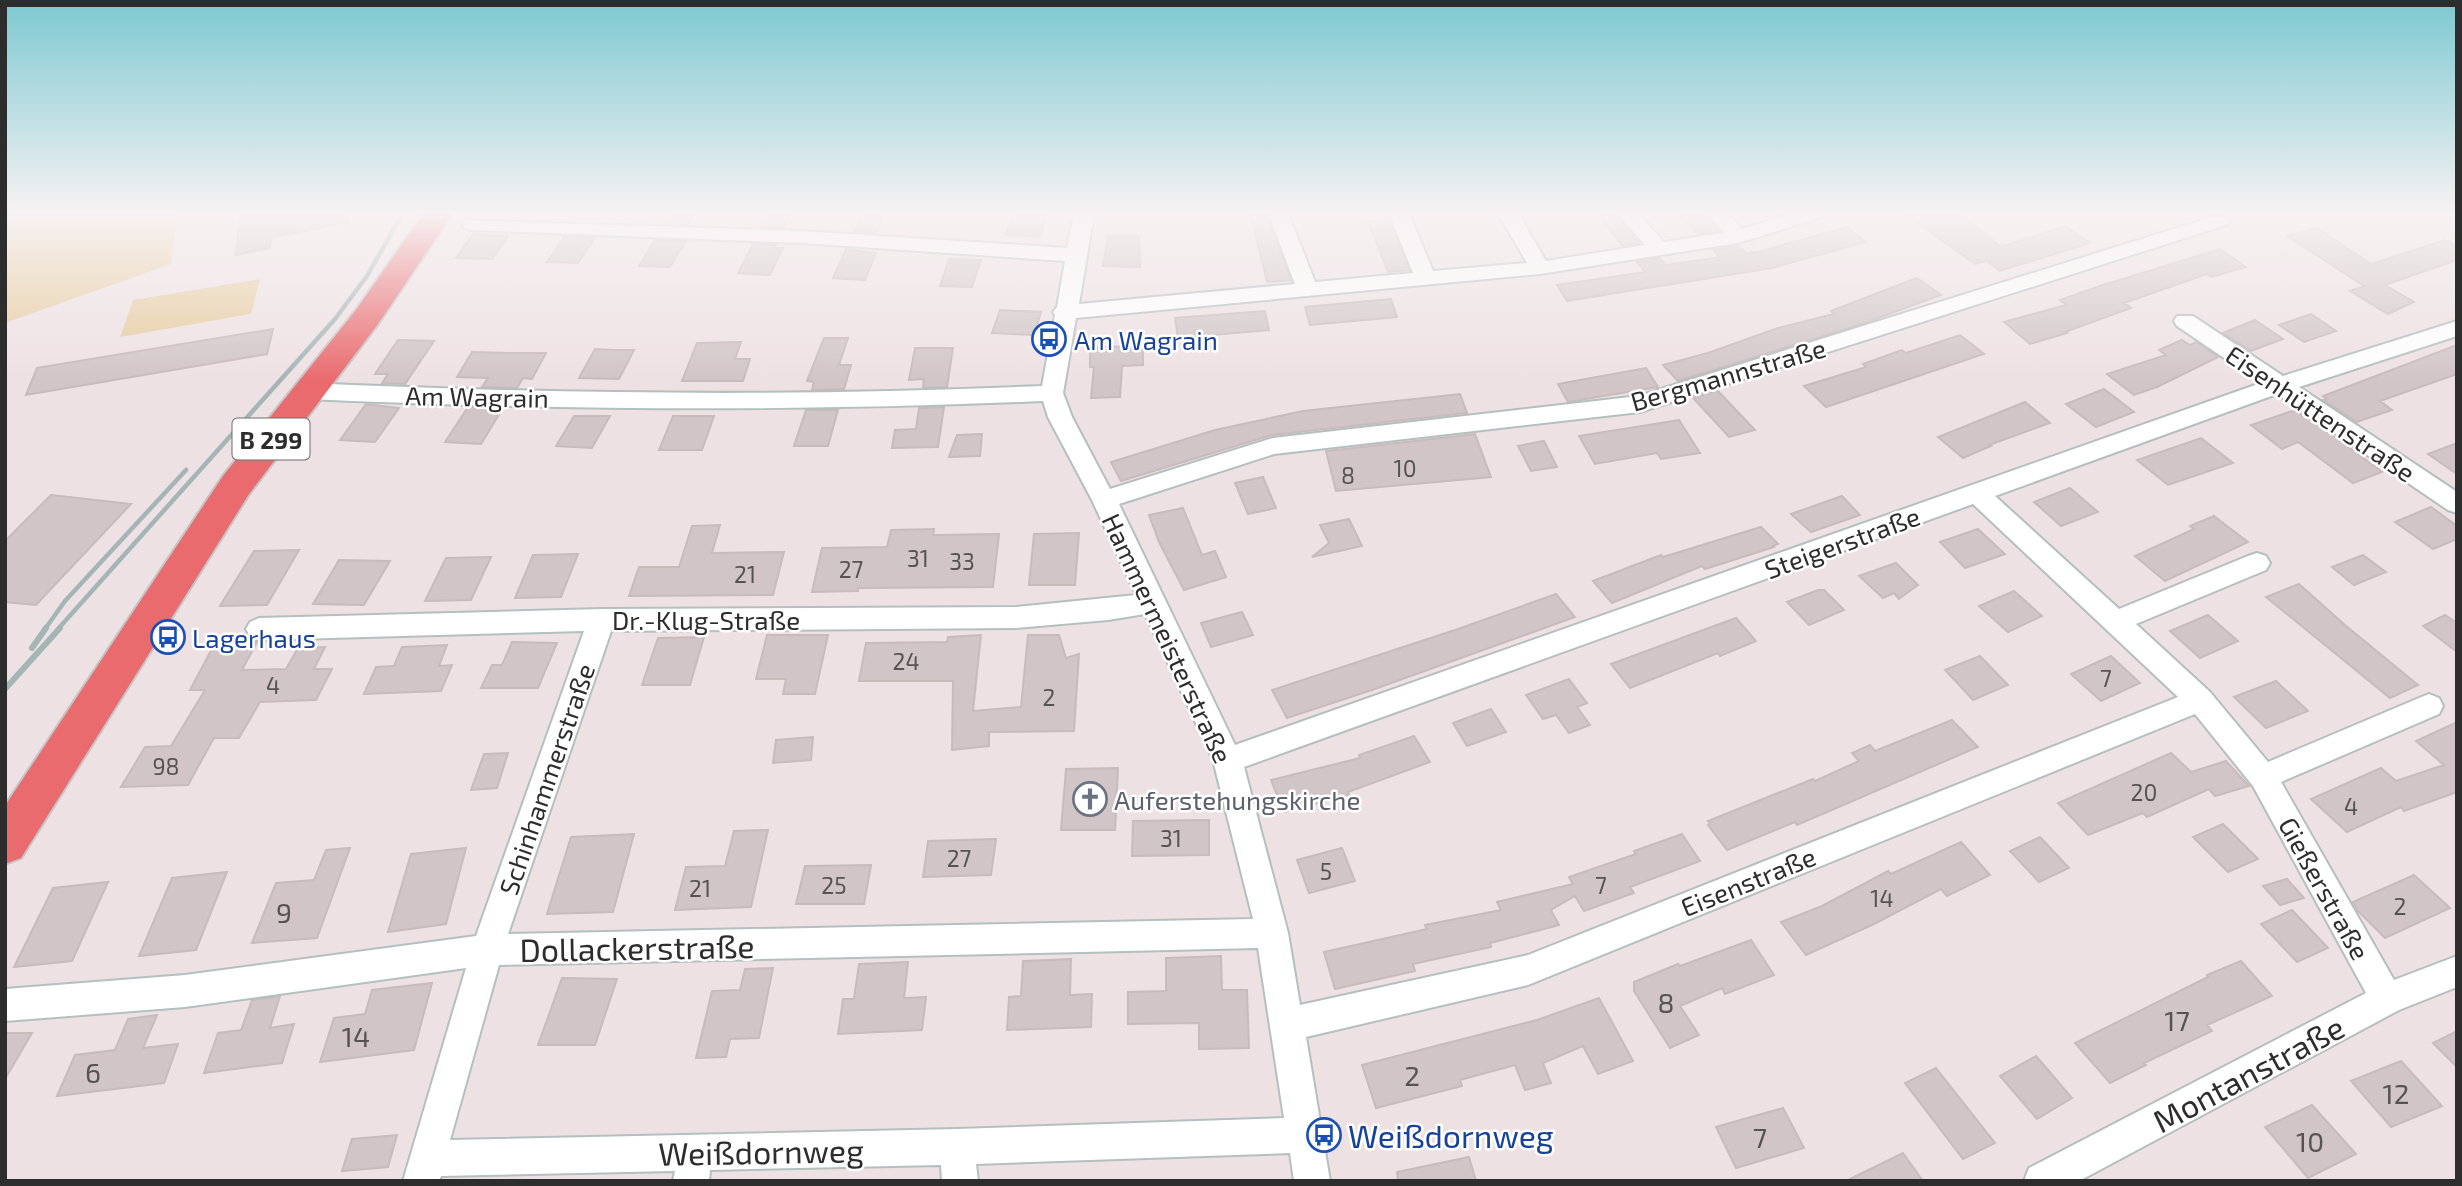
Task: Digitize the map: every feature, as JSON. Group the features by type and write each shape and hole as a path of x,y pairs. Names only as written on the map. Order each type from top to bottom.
{"main road":[{"name":"B 299","path":"5,844 236,485 367,317 401,268"}],"street":[{"path":"1052,393 1073,268"},
{"path":"1300,268 1307,289"},
{"path":"1421,268 1425,278"},
{"path":"1064,312 1536,268"},
{"name":"Bergmannstraße","path":"1104,500 1273,446 1640,404 2072,268"},
{"name":"Eisenhüttenstraße","path":"2185,321 2278,386 2457,503"},
{"name":"Steigerstraße","path":"1228,760 2278,386 2457,328"},
{"name":"Am Wagrain","path":"307,391 752,402 1052,393"},
{"name":"Hammermeisterstraße","path":"1052,393 1060,417 1104,500 1228,760 1272,933 1284,1025 1312,1181"},
{"name":"Gießerstraße","path":"1977,493 2200,700 2263,777 2387,999"},
{"path":"2116,621 2257,563"},
{"name":"Dr.-Klug-Straße","path":"259,629 602,620 1030,616 1108,611 1153,602"},
{"name":"Schinhammerstraße","path":"425,1169 487,950 602,620"},
{"name":"Eisenstraße","path":"1284,1025 1528,970 2200,700"},
{"path":"2263,777 2429,706"},
{"name":"Dollackerstraße","path":"5,1006 185,991 487,950 1272,933"},
{"name":"Montanstraße","path":"2042,1181 2387,999 2457,971"},
{"name":"Weißdornweg","path":"425,1169 958,1164 1302,1135"}],"shaded area":[{"path":"5,268 159,268 5,323"},
{"path":"260,279 251,314 120,337 133,300"}],"building":[{"path":"740,268 773,268 770,275 738,273"},
{"path":"837,268 870,268 865,280 833,278"},
{"path":"946,268 978,268 972,287 940,286"},
{"path":"1264,268 1287,268 1291,280 1267,282"},
{"path":"1387,268 1409,270 1388,272"},
{"path":"1642,268 1770,268 1567,301 1557,285 1645,272"},
{"path":"2157,268 2241,268 2211,277 2207,274 2124,303 2131,308 2030,344 2004,322 2066,305 2060,300"},
{"path":"2337,268 2433,268 2385,285 2414,302 2388,314 2350,291 2364,286"},
{"path":"1917,278 1941,295 1859,325 1678,381 1663,365 1708,353 1778,328 1834,314 1831,311"},
{"path":"1391,299 1397,317 1310,325 1305,307"},
{"path":"1000,310 1041,312 1034,335 992,333"},
{"path":"1265,311 1269,330 1178,338 1175,318"},
{"path":"2311,314 2336,331 2304,342 2279,325"},
{"path":"2255,320 2283,339 2251,351 2223,333"},
{"path":"273,329 267,354 26,395 37,368"},
{"path":"1960,335 1984,354 1826,407 1804,386 1866,367 1863,364 1902,350 1906,353"},
{"path":"824,338 848,338 839,365 851,365 844,389 812,390 814,382 807,381"},
{"path":"398,340 434,341 405,384 382,383 388,374 375,374"},
{"path":"2182,340 2190,345 2197,342 2218,357 2157,387 2134,395 2107,374 2166,355 2159,350"},
{"path":"741,342 735,359 750,359 743,381 682,381 697,343"},
{"path":"2457,345 2457,374 2380,401 2392,410 2357,422 2323,400 2327,399 2323,396"},
{"path":"1143,346 1143,365 1122,366 1120,397 1091,398 1094,367 1090,367 1090,347"},
{"path":"915,348 953,348 947,387 923,388 924,379 909,380"},
{"path":"595,349 634,350 619,379 579,378"},
{"path":"472,352 546,353 532,379 523,378 517,388 482,387 488,378 457,377"},
{"path":"1646,368 1658,387 1568,402 1558,384"},
{"path":"2104,389 2134,412 2096,427 2066,404"},
{"path":"1717,390 1755,430 1729,437 1693,398"},
{"path":"1460,394 1467,413 1272,435 1121,481 1111,462 1215,430 1303,411"},
{"path":"2025,402 2050,423 1989,445 1991,446 1963,458 1938,437"},
{"path":"366,404 399,408 375,442 340,440"},
{"path":"468,407 503,408 481,444 445,442"},
{"path":"944,407 938,447 892,448 895,430 916,429 919,408"},
{"path":"806,410 838,410 828,446 794,446"},
{"path":"2295,410 2382,472 2353,483 2298,442 2282,449 2251,425"},
{"path":"574,416 610,416 592,448 556,446"},
{"path":"673,416 714,416 702,450 659,450"},
{"path":"1679,420 1700,453 1661,459 1657,453 1595,464 1579,436"},
{"path":"982,434 980,456 949,457 957,435"},
{"path":"1475,434 1491,477 1336,491 1326,451"},
{"path":"2201,438 2233,463 2168,485 2137,460"},
{"path":"1544,441 1557,467 1531,471 1518,446"},
{"path":"2457,443 2457,474 2428,454"},
{"path":"1263,477 1276,508 1248,514 1235,483"},
{"path":"2070,488 2098,512 2061,526 2034,502"},
{"path":"51,495 131,504 36,605 5,602 5,541"},
{"path":"1842,496 1860,515 1811,532 1791,514"},
{"path":"2431,507 2457,526 2457,539 2433,549 2395,522"},
{"path":"1183,508 1202,555 1215,551 1226,577 1184,590 1159,542 1149,515"},
{"path":"2214,516 2248,542 2165,581 2135,556 2194,529 2190,526"},
{"path":"1349,519 1362,546 1312,557 1329,543 1320,525"},
{"path":"720,525 712,553 784,552 773,595 629,596 639,567 679,567 692,526"},
{"path":"1761,527 1778,544 1705,569 1702,566 1612,603 1593,581 1661,555 1663,557"},
{"path":"934,529 933,535 999,534 993,587 858,588 858,591 812,592 822,548 887,547 891,530"},
{"path":"1978,529 2005,554 1965,568 1940,542"},
{"path":"1079,533 1075,585 1029,585 1034,534"},
{"path":"299,550 267,605 220,606 254,551"},
{"path":"578,554 561,597 515,598 533,555"},
{"path":"2363,555 2386,572 2354,585 2332,567"},
{"path":"491,557 471,600 425,601 446,558"},
{"path":"339,560 390,561 364,605 313,604"},
{"path":"1896,563 1918,585 1899,599 1894,593 1883,598 1859,576"},
{"path":"2299,584 2418,685 2390,698 2266,597"},
{"path":"1824,590 1844,610 1809,625 1787,602"},
{"path":"2014,591 2042,616 2008,632 1979,606"},
{"path":"1556,594 1575,617 1372,690 1287,718 1272,690 1458,629"},
{"path":"1242,612 1253,635 1211,647 1201,623"},
{"path":"2208,615 2238,641 2200,658 2170,631"},
{"path":"2445,615 2457,623 2457,652 2423,626"},
{"path":"1736,618 1756,641 1630,688 1611,664"},
{"path":"767,635 828,635 815,694 783,694 786,679 756,679"},
{"path":"981,635 973,711 1021,707 1028,635 1059,635 1066,658 1079,654 1074,731 989,732 989,746 952,750 953,681 859,681 866,643 947,642 948,637"},
{"path":"704,637 690,685 642,685 658,638"},
{"path":"257,642 242,670 286,669 298,648 325,647 314,669 332,669 316,700 260,702 239,738 214,738 188,785 121,787 145,747 171,746 205,690 190,690 215,643"},
{"path":"512,642 557,643 538,688 481,688 492,665 502,665"},
{"path":"447,645 439,666 452,665 441,691 364,694 376,667 394,666 402,647"},
{"path":"1980,656 2008,685 1973,700 1945,670"},
{"path":"2111,656 2140,683 2101,701 2071,674"},
{"path":"1569,679 1587,703 1577,707 1590,725 1569,733 1556,715 1543,719 1526,695"},
{"path":"2276,681 2308,711 2266,728 2234,697"},
{"path":"1491,709 1506,732 1467,746 1453,723"},
{"path":"1952,720 1978,747 1797,825 1795,822 1727,850 1708,825 1708,821 1813,779 1815,781 1859,761 1852,753 1870,745 1875,751"},
{"path":"2457,722 2457,792 2404,811 2401,807 2347,832 2311,799 2381,768 2396,781 2444,765 2416,741"},
{"path":"1414,736 1430,762 1348,792 1349,795 1284,812 1271,780 1360,758 1359,755"},
{"path":"813,737 811,760 773,763 776,740"},
{"path":"508,753 497,788 471,790 484,754"},
{"path":"2171,753 2191,772 2226,761 2249,786 2215,796 2209,789 2147,817 2143,813 2088,835 2058,803"},
{"name":"Auferstehungskirche","path":"1118,768 1115,830 1061,830 1066,769"},
{"path":"1209,820 1209,855 1132,856 1133,821"},
{"path":"2223,824 2258,859 2228,872 2193,837"},
{"path":"768,830 751,907 675,910 686,867 725,866 734,831"},
{"path":"634,834 613,912 547,914 571,837"},
{"path":"1682,834 1700,861 1630,887 1634,893 1584,911 1575,896 1551,910 1559,925 1490,943 1491,947 1413,964 1415,971 1335,989 1324,952 1427,929 1425,925 1501,910 1497,902 1573,884 1569,877 1636,854 1634,851"},
{"path":"2040,837 2069,868 2039,882 2010,851"},
{"path":"996,839 991,875 923,877 928,841"},
{"path":"1961,842 1990,875 1947,896 1941,889 1806,955 1781,922 1822,906 1888,871 1891,874"},
{"path":"350,848 317,938 252,943 276,883 314,880 326,850"},
{"path":"466,848 446,924 388,932 411,854"},
{"path":"1342,848 1355,881 1309,893 1297,860"},
{"path":"871,865 864,904 796,904 805,866"},
{"path":"227,872 196,950 139,956 172,878"},
{"path":"2414,875 2450,908 2385,938 2358,911 2353,902"},
{"path":"2287,879 2304,898 2280,905 2263,886"},
{"path":"108,882 72,961 14,967 53,888"},
{"path":"2292,910 2328,948 2297,962 2261,924"},
{"path":"1751,940 1774,975 1725,994 1722,988 1680,1006 1699,1035 1670,1048 1634,991 1634,982"},
{"path":"1221,956 1222,990 1247,990 1249,1048 1199,1049 1199,1023 1128,1024 1128,992 1166,991 1166,958"},
{"path":"1071,959 1070,995 1092,994 1091,1027 1007,1030 1009,997 1021,996 1023,961"},
{"path":"2241,961 2272,996 2207,1025 2212,1031 2144,1063 2146,1065 2110,1083 2075,1043 2208,977 2207,975"},
{"path":"908,962 904,998 926,997 922,1030 838,1034 843,999 854,999 859,964"},
{"path":"773,968 759,1038 730,1039 726,1057 696,1058 712,991 740,990 745,969"},
{"path":"562,978 617,979 595,1045 538,1045"},
{"path":"432,983 414,1050 320,1062 334,1018 365,1014 372,990"},
{"path":"280,996 270,1028 294,1024 282,1063 204,1073 218,1033 241,1030 252,1000"},
{"path":"1599,998 1633,1061 1598,1074 1583,1046 1543,1063 1551,1083 1525,1090 1515,1065 1460,1080 1462,1086 1376,1108 1362,1065 1537,1020"},
{"path":"157,1015 143,1048 178,1044 164,1083 57,1096 75,1055 115,1050 128,1019"},
{"path":"2457,1031 2457,1067 2433,1043"},
{"path":"5,1033 32,1033 5,1079"},
{"path":"2036,1056 2072,1098 2037,1119 2000,1076"},
{"path":"2401,1061 2442,1106 2391,1127 2351,1081"},
{"path":"1936,1068 1995,1143 1963,1159 1905,1083"},
{"path":"2312,1105 2356,1154 2308,1178 2265,1127"},
{"path":"1783,1108 1804,1148 1736,1168 1716,1127"},
{"path":"397,1135 388,1167 342,1171 352,1139"},
{"path":"1903,1153 1923,1181 1846,1181"},
{"path":"1469,1157 1476,1181 1398,1181 1397,1172"}],"railway":[{"path":"58,629 335,319 371,268"},
{"path":"45,629 65,601 186,470"},
{"path":"32,648 46,628"},
{"path":"5,689 60,628"}],"place":[{"name":"Am Wagrain","path":"1049,339"},
{"name":"Lagerhaus","path":"168,637"},
{"name":"Auferstehungskirche","path":"1090,799"},
{"name":"Weißdornweg","path":"1324,1135"}]}
